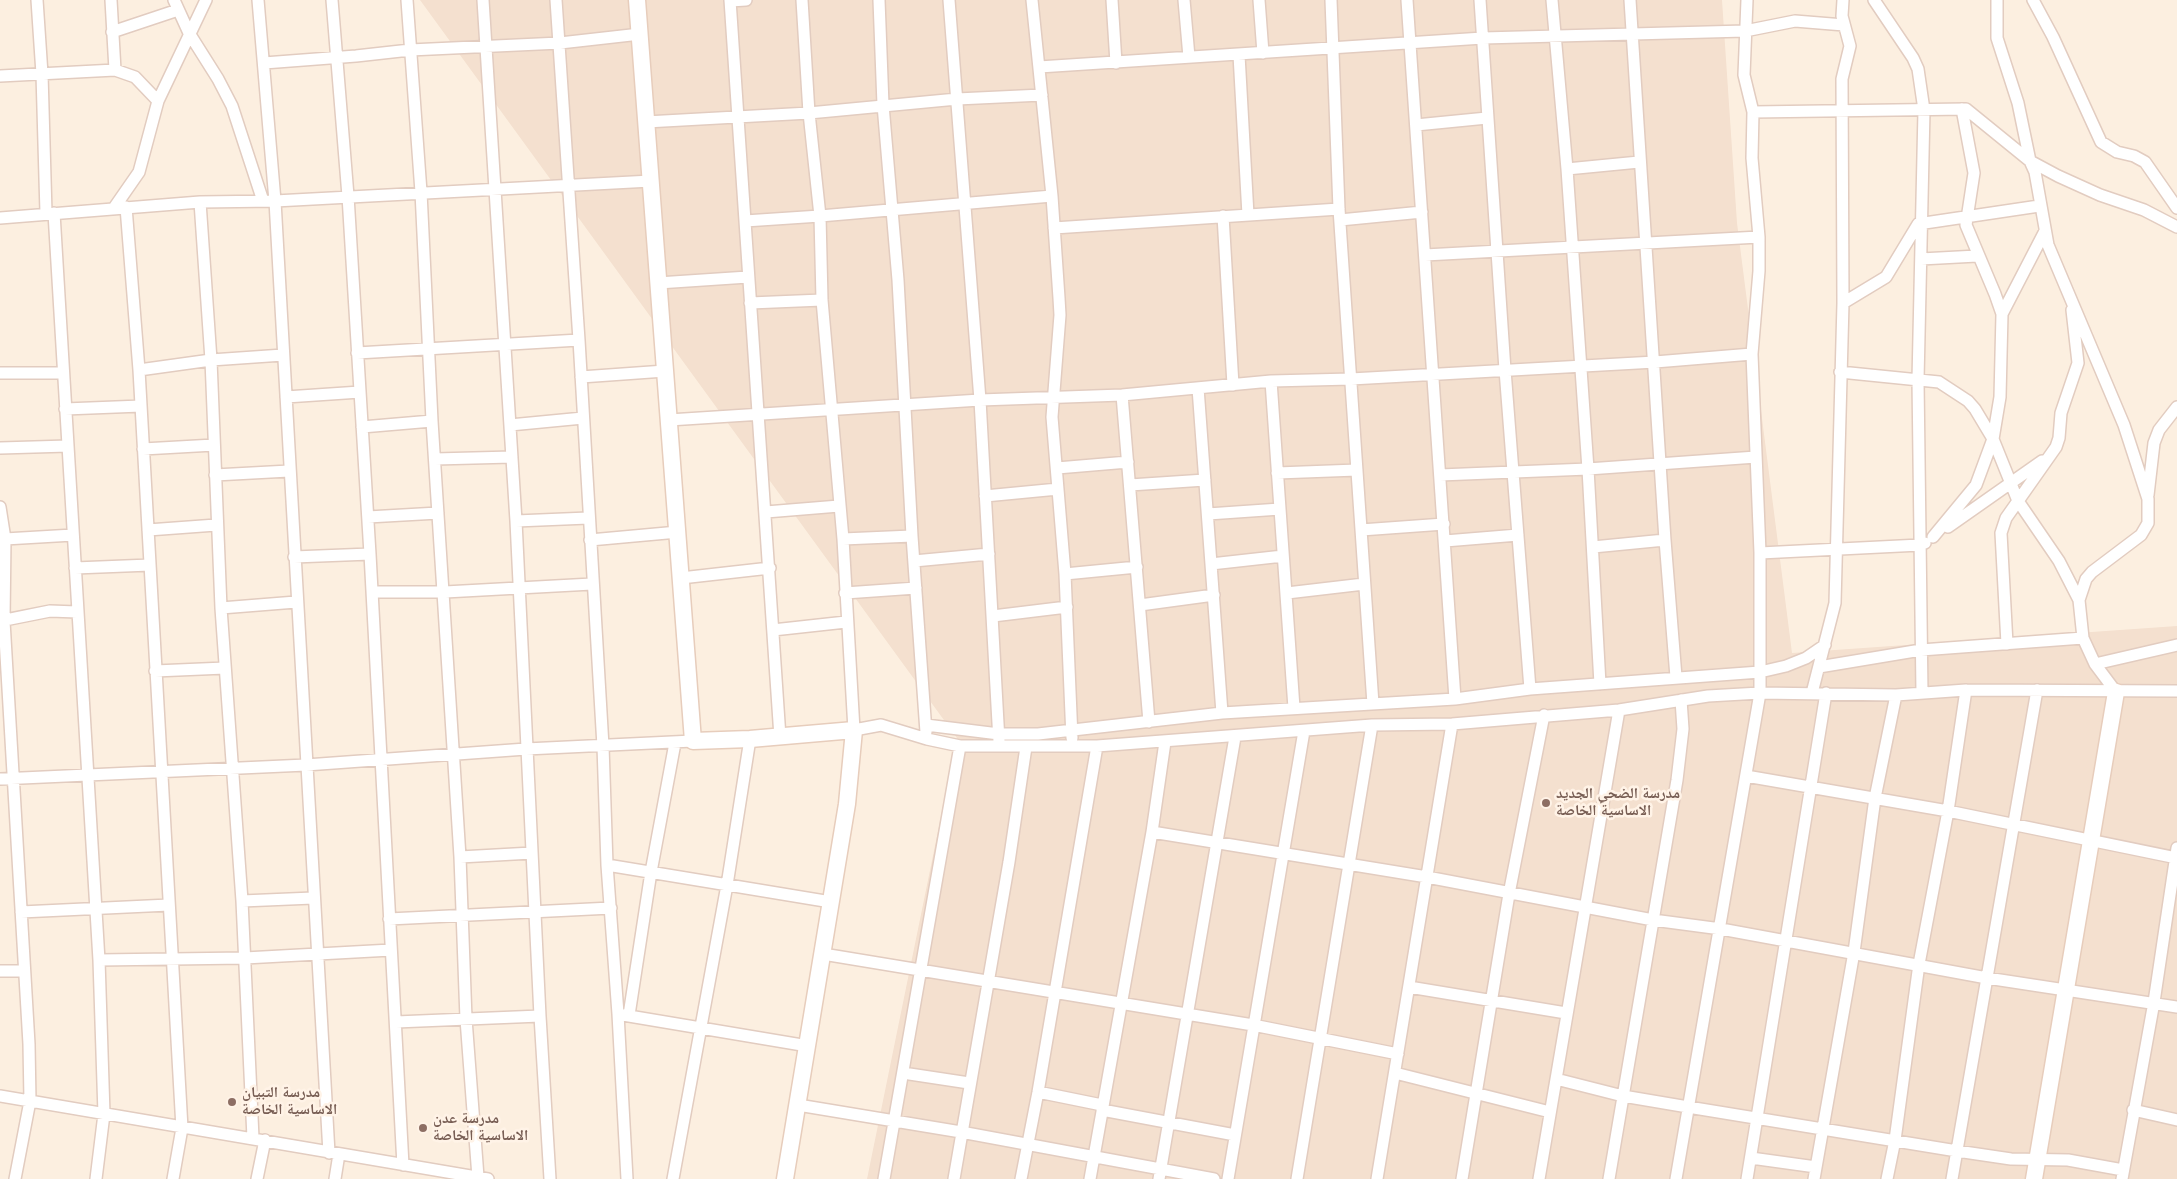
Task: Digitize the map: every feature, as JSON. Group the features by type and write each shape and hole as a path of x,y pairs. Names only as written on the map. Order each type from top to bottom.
{"main road":[{"path":"637,0 693,741 780,737 854,730 850,780 823,954 784,1179"},
{"path":"2034,1179 2068,989 2116,692"}],"street":[{"path":"37,0 50,213 68,446 99,960 104,1114 96,1179"},
{"path":"111,0 115,70"},
{"path":"114,208 139,172 158,102 206,0"},
{"path":"258,0 264,63 269,201 286,397 313,898 335,1179"},
{"path":"332,0 348,196 368,517 391,950 409,1166 413,1179"},
{"path":"0,1096 483,1178 466,1019 460,857 445,592 438,513 432,421 430,347 406,0"},
{"path":"483,0 487,46 493,189 516,521 526,749 550,1179"},
{"path":"556,0 579,340 588,518 603,746 607,864 624,1015 627,1179"},
{"path":"746,0 730,1 750,304 760,415 780,737"},
{"path":"802,0 809,113 820,216 822,300 843,539 846,622 854,730 880,725 927,739 960,746 1097,746 1372,725 1452,724 1619,710 1681,700 1760,693 1896,695 1966,690 2177,691"},
{"path":"879,0 883,105 892,210 912,536 927,739"},
{"path":"949,0 980,400 1000,747"},
{"path":"1032,0 1052,196 1060,315 1052,424 1065,574 1073,746"},
{"path":"1112,0 1116,62"},
{"path":"1184,0 1189,58"},
{"path":"1259,0 1263,53"},
{"path":"1331,0 1335,48 1340,214 1373,704"},
{"path":"1407,0 1455,699"},
{"path":"1480,0 1505,370 1530,689"},
{"path":"1552,0 1567,169 1588,469 1600,684"},
{"path":"1630,0 1644,243 1676,677"},
{"path":"1676,1179 1721,929 1760,693 1760,553 1752,354 1759,272 1759,237 1752,158 1752,112 1744,75 1747,0"},
{"path":"1812,693 1836,603 1843,303 1842,79 1850,46 1842,16 1843,0"},
{"path":"1874,0 1913,58 1918,70 1924,110 1918,380 1922,693"},
{"path":"1997,0 1997,38 2018,103 2030,161 2035,172 2039,206 2048,244 2124,425 2148,499"},
{"path":"2033,0 2053,37 2101,142 2117,152 2134,156 2145,162 2177,208"},
{"path":"112,32 176,5 189,33 218,79 232,106 269,201"},
{"path":"1039,67 1484,38 1745,31 1795,21 1844,25"},
{"path":"264,63 410,50 560,43 640,34"},
{"path":"1239,55 1248,215"},
{"path":"0,76 115,70 135,77 158,102"},
{"path":"646,122 809,113 957,99 1042,95"},
{"path":"1752,112 1842,112 1962,108 2030,161 2100,195 2144,210 2177,226"},
{"path":"1933,537 1973,490 1993,439 2000,397 2002,314 1968,232 1966,217 1974,173 1962,108"},
{"path":"1416,125 1487,118"},
{"path":"1567,169 1639,162"},
{"path":"0,218 200,202 269,201 651,181"},
{"path":"745,221 1052,196"},
{"path":"200,202 211,360 216,525 242,901 253,1138"},
{"path":"1843,303 1886,277 1915,228 1922,222 2039,206"},
{"path":"126,207 139,370 160,771 182,1128 174,1179"},
{"path":"1054,228 1223,216 1422,212"},
{"path":"1223,216 1233,385"},
{"path":"2002,314 2045,231"},
{"path":"1425,255 1759,237"},
{"path":"1921,259 1977,256"},
{"path":"658,283 748,276"},
{"path":"2006,644 2001,533 2006,518 2056,447 2061,413 2078,363 2071,296"},
{"path":"750,304 822,300"},
{"path":"357,353 430,347 579,340"},
{"path":"669,420 980,400 1053,399 1122,395 1271,382 1351,380 1654,362 1752,354"},
{"path":"139,370 211,360 283,355"},
{"path":"581,377 665,371"},
{"path":"1840,372 1918,380 1945,385 1968,401 1975,409 1993,439 2018,501 2059,562 2079,600 2083,638 2095,664 2116,692"},
{"path":"0,373 62,374"},
{"path":"1271,382 1294,708"},
{"path":"1198,388 1222,713"},
{"path":"286,397 360,392"},
{"path":"1122,395 1149,722"},
{"path":"65,409 140,406"},
{"path":"2079,600 2086,579 2092,572 2141,535 2148,523 2148,499 2154,443 2159,430 2177,407"},
{"path":"510,424 583,418"},
{"path":"362,427 432,421"},
{"path":"143,449 214,445"},
{"path":"0,448 68,446"},
{"path":"1760,553 1920,545 2049,456"},
{"path":"435,459 512,457"},
{"path":"1440,475 1514,473 1756,458"},
{"path":"1057,468 1128,462"},
{"path":"1277,473 1357,470"},
{"path":"215,475 289,471"},
{"path":"1130,485 1205,480"},
{"path":"985,496 1058,490"},
{"path":"766,512 839,506"},
{"path":"0,507 5,539 2,621 21,912 30,1101 15,1179"},
{"path":"1208,514 1280,510"},
{"path":"368,517 438,513"},
{"path":"516,521 588,518"},
{"path":"1361,530 1444,524"},
{"path":"148,530 216,525"},
{"path":"590,540 678,532"},
{"path":"1445,541 1518,534"},
{"path":"5,539 73,535"},
{"path":"843,539 912,536"},
{"path":"1592,547 1665,540"},
{"path":"294,557 370,554"},
{"path":"914,561 989,554"},
{"path":"1211,564 1284,556"},
{"path":"75,568 150,565"},
{"path":"1065,574 1137,567"},
{"path":"681,578 770,568"},
{"path":"372,592 445,592 592,584"},
{"path":"1287,593 1364,584"},
{"path":"845,593 916,588"},
{"path":"1140,605 1214,595"},
{"path":"221,608 296,602"},
{"path":"993,616 1067,607"},
{"path":"2,621 50,611 78,612"},
{"path":"773,630 846,622"},
{"path":"1819,667 1921,650 2083,638"},
{"path":"926,725 999,734 1038,734 1222,713 1455,699 1530,689 1760,672 1786,666 1806,658 1825,645"},
{"path":"2095,664 2177,645"},
{"path":"155,671 225,668"},
{"path":"1887,1179 1919,964 1948,811 1966,690"},
{"path":"1952,1179 2037,690"},
{"path":"1747,1179 1787,943 1826,693"},
{"path":"1751,1158 1815,1173 1825,1128 1854,952 1875,798 1896,695"},
{"path":"1609,1179 1677,780 1683,729 1681,700"},
{"path":"1539,1179 1619,710"},
{"path":"1462,1179 1509,894 1544,715"},
{"path":"1377,1179 1452,724"},
{"path":"1297,1179 1372,725"},
{"path":"1228,1179 1304,730"},
{"path":"1160,1175 1235,736"},
{"path":"673,1179 726,886 750,739"},
{"path":"0,779 306,765 526,749 693,741"},
{"path":"1090,1179 1152,832 1165,742"},
{"path":"624,1015 675,743"},
{"path":"884,1179 960,746"},
{"path":"1022,1179 1097,746"},
{"path":"954,1179 969,1083 1012,844 1026,747"},
{"path":"1556,1080 1623,1096 1757,1119 1825,1128 2011,1159 2068,1160 2122,1174 2154,1002 2176,854 2092,840 1948,811 1746,776"},
{"path":"1152,832 1427,877 1652,920 1721,929 1787,943 1854,952 1986,978 2177,1007"},
{"path":"460,857 532,853"},
{"path":"607,864 726,886 831,902"},
{"path":"242,901 313,898"},
{"path":"21,912 96,907 169,906"},
{"path":"389,919 611,908"},
{"path":"99,960 245,958 391,950"},
{"path":"823,954 920,968 1188,1016 1253,1025 1398,1054"},
{"path":"0,971 24,970"},
{"path":"1409,987 1566,1013"},
{"path":"624,1015 808,1046"},
{"path":"396,1022 540,1016"},
{"path":"903,1073 969,1083"},
{"path":"1395,1074 1550,1112"},
{"path":"1038,1092 1235,1135"},
{"path":"798,1105 1028,1144 1094,1157 1160,1175 1214,1179"},
{"path":"2133,1110 2177,1120"},
{"path":"257,1179 265,1140"}],"shaded area":[{"path":"420,0 1722,0 1737,223 1792,653 2177,626 2177,1179 867,1179 957,738"}],"place":[{"name":"مدرسة الضحي الجديد الاساسية الخاصة","path":"1546,803"},
{"name":"مدرسة التبيان الاساسية الخاصة","path":"232,1102"},
{"name":"مدرسة عدن الاساسية الخاصة","path":"423,1128"}]}
